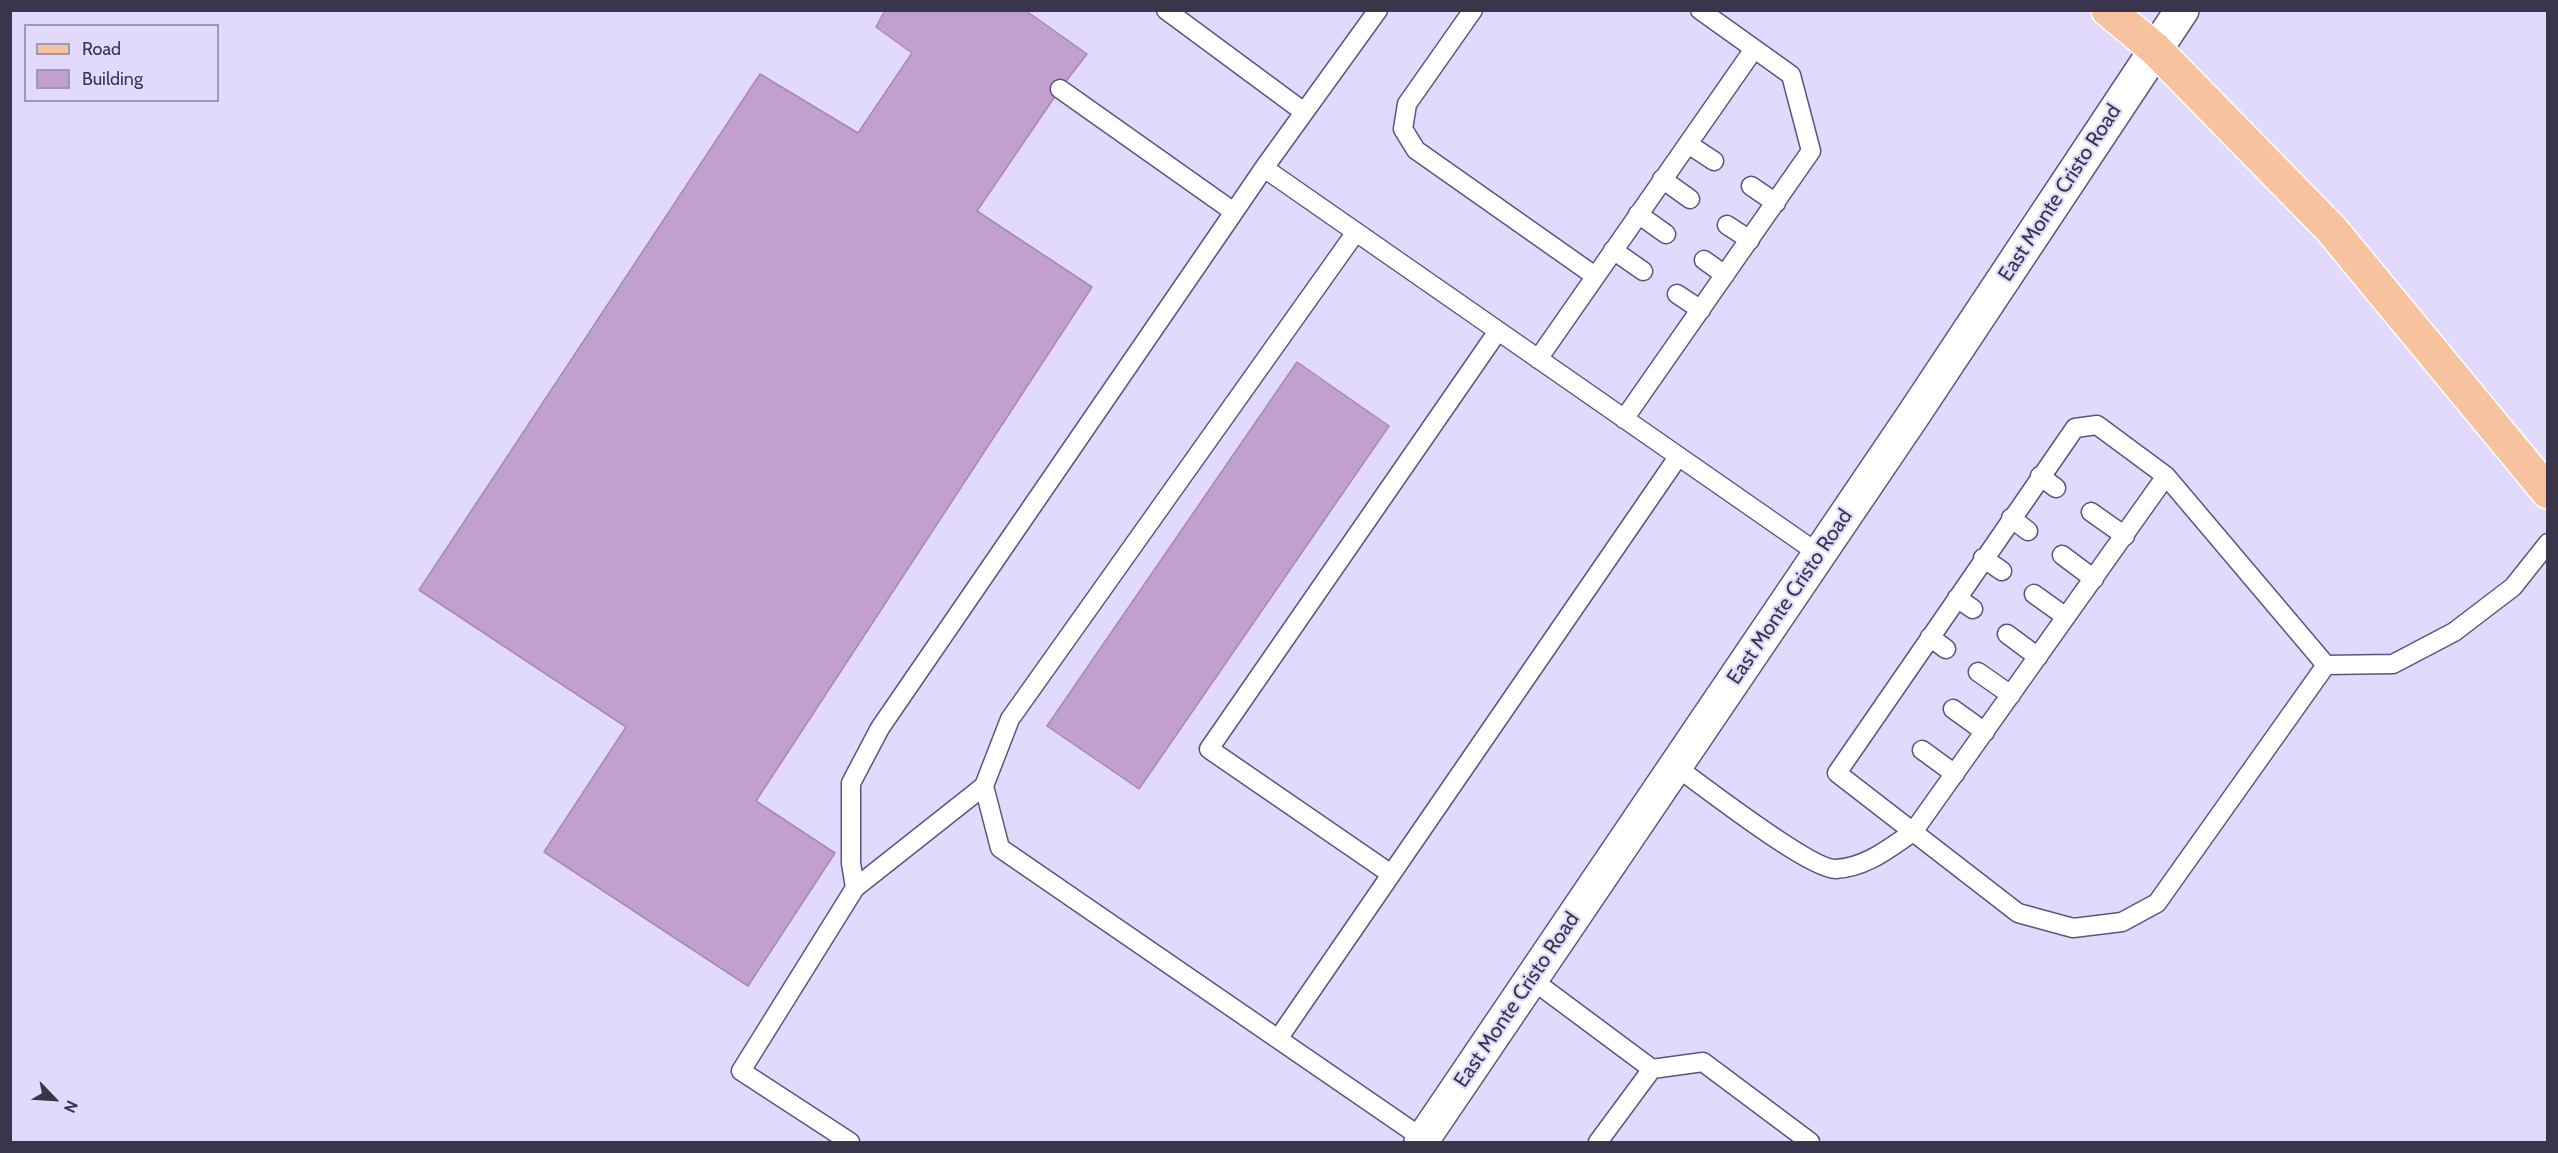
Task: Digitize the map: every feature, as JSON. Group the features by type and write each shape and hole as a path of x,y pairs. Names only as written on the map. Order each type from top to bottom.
{"main road":[{"path":"2108,10 2155,50 2331,229 2536,475 2547,492"},
{"name":"East Monte Cristo Road","path":"1424,1141 2182,10"}],"lane":[{"path":"1166,10 1304,112"},
{"path":"855,888 851,863 851,783 880,728 1264,168 1378,10"},
{"path":"1473,10 1407,104 1403,129 1416,150 1595,276"},
{"path":"1624,419 1811,151 1791,75 1700,10"},
{"path":"1538,359 1754,49"},
{"path":"1060,89 1234,212"},
{"path":"1688,144 1714,161"},
{"path":"1264,168 1819,554"},
{"path":"1662,179 1690,199"},
{"path":"1751,186 1776,203"},
{"path":"1638,214 1666,234"},
{"path":"1727,225 1750,240"},
{"path":"850,1143 741,1071 855,888 984,786 1010,719 1356,232"},
{"path":"1613,250 1643,270"},
{"path":"1704,260 1725,275"},
{"path":"1677,294 1701,310"},
{"path":"1391,874 1209,749 1498,331"},
{"path":"2097,425 2166,476 2326,666 2157,903 2122,922 2073,928 2018,913 1837,772 1882,722 1912,680 1930,637 2075,428 2097,425"},
{"path":"1278,1039 1678,457"},
{"path":"2040,476 2056,488"},
{"path":"1676,766 1809,859 1834,869 1868,862 1913,832 2166,476"},
{"path":"2091,512 2125,536"},
{"path":"2011,518 2028,531"},
{"path":"2326,666 2393,664 2454,632 2513,587 2547,543"},
{"path":"2062,555 2094,579"},
{"path":"1983,558 2002,572"},
{"path":"2034,594 2066,617"},
{"path":"1957,598 1973,609"},
{"path":"2007,634 2038,657"},
{"path":"1930,637 1946,649"},
{"path":"1978,672 2011,695"},
{"path":"1953,709 1985,732"},
{"path":"1922,750 1955,774"},
{"path":"984,786 1000,848 1424,1141"},
{"path":"1531,979 1652,1069 1703,1062 1810,1143"},
{"path":"1598,1143 1652,1069"}],"building":[{"path":"885,10 1025,10 1087,54 1060,89 977,211 1092,287 756,801 835,853 748,986 544,852 626,727 419,590 760,74 858,133 912,53 876,27"},
{"path":"1297,362 1389,426 1139,789 1047,726"}]}
